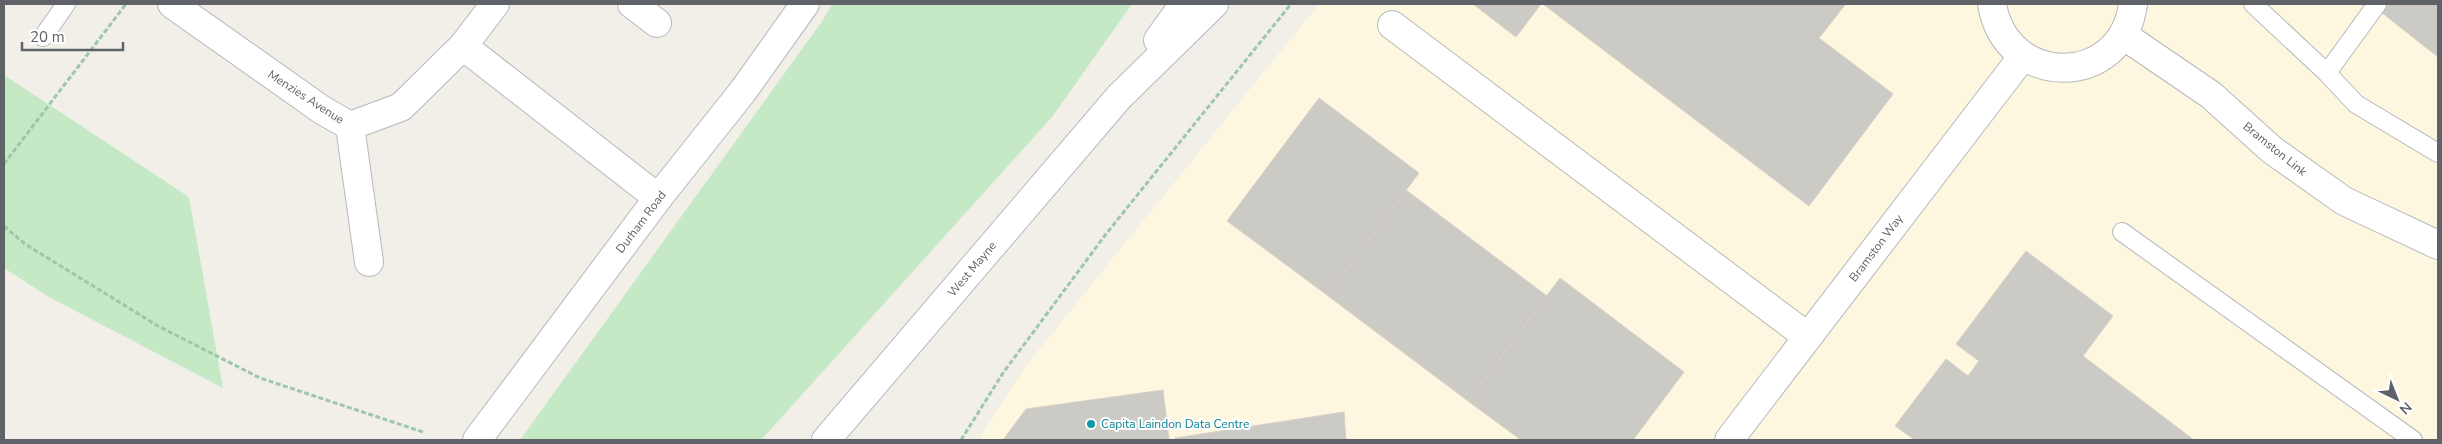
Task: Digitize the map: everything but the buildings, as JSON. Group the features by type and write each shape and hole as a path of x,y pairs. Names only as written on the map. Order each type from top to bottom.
{"street":[{"name":"Menzies Avenue","path":"172,4 322,110 350,126 401,107 463,46 495,4"},
{"path":"632,4 657,23"},
{"name":"Durham Road","path":"477,440 658,198 743,91 804,4"},
{"name":"West Mayne","path":"826,440 1118,97 1184,4"},
{"name":"West Mayne","path":"1118,97 1214,4"},
{"path":"1992,4 1994,16 2002,36 2023,56 2041,65 2058,68 2082,66 2099,58 2113,48 2123,35 2131,16 2133,4"},
{"path":"1392,25 1808,337"},
{"name":"Bramston Link","path":"2123,35 2212,95 2272,150 2344,201 2404,231 2438,245"},
{"path":"463,46 658,198"},
{"name":"Bramston Way","path":"1729,440 2023,56"},
{"path":"350,126 370,262"}],"lane":[{"path":"43,36 66,4"},
{"path":"2253,4 2327,73 2356,104 2438,153"},
{"path":"2327,73 2377,4"},
{"path":"2122,232 2413,440"}],"path":[{"path":"4,164 126,4"},
{"path":"961,440 1003,373 1106,234 1291,4"},
{"path":"4,226 26,244 158,326 260,378 423,432"}],"shaded area":[{"path":"1319,4 2438,4 2438,440 979,440 1024,368"}],"green space":[{"path":"832,4 1132,4 1052,117 761,440 520,440 823,20"},
{"path":"4,75 189,197 223,388 49,297 4,268"}],"place":[{"name":"Capita Laindon Data Centre","path":"1091,424"}]}
